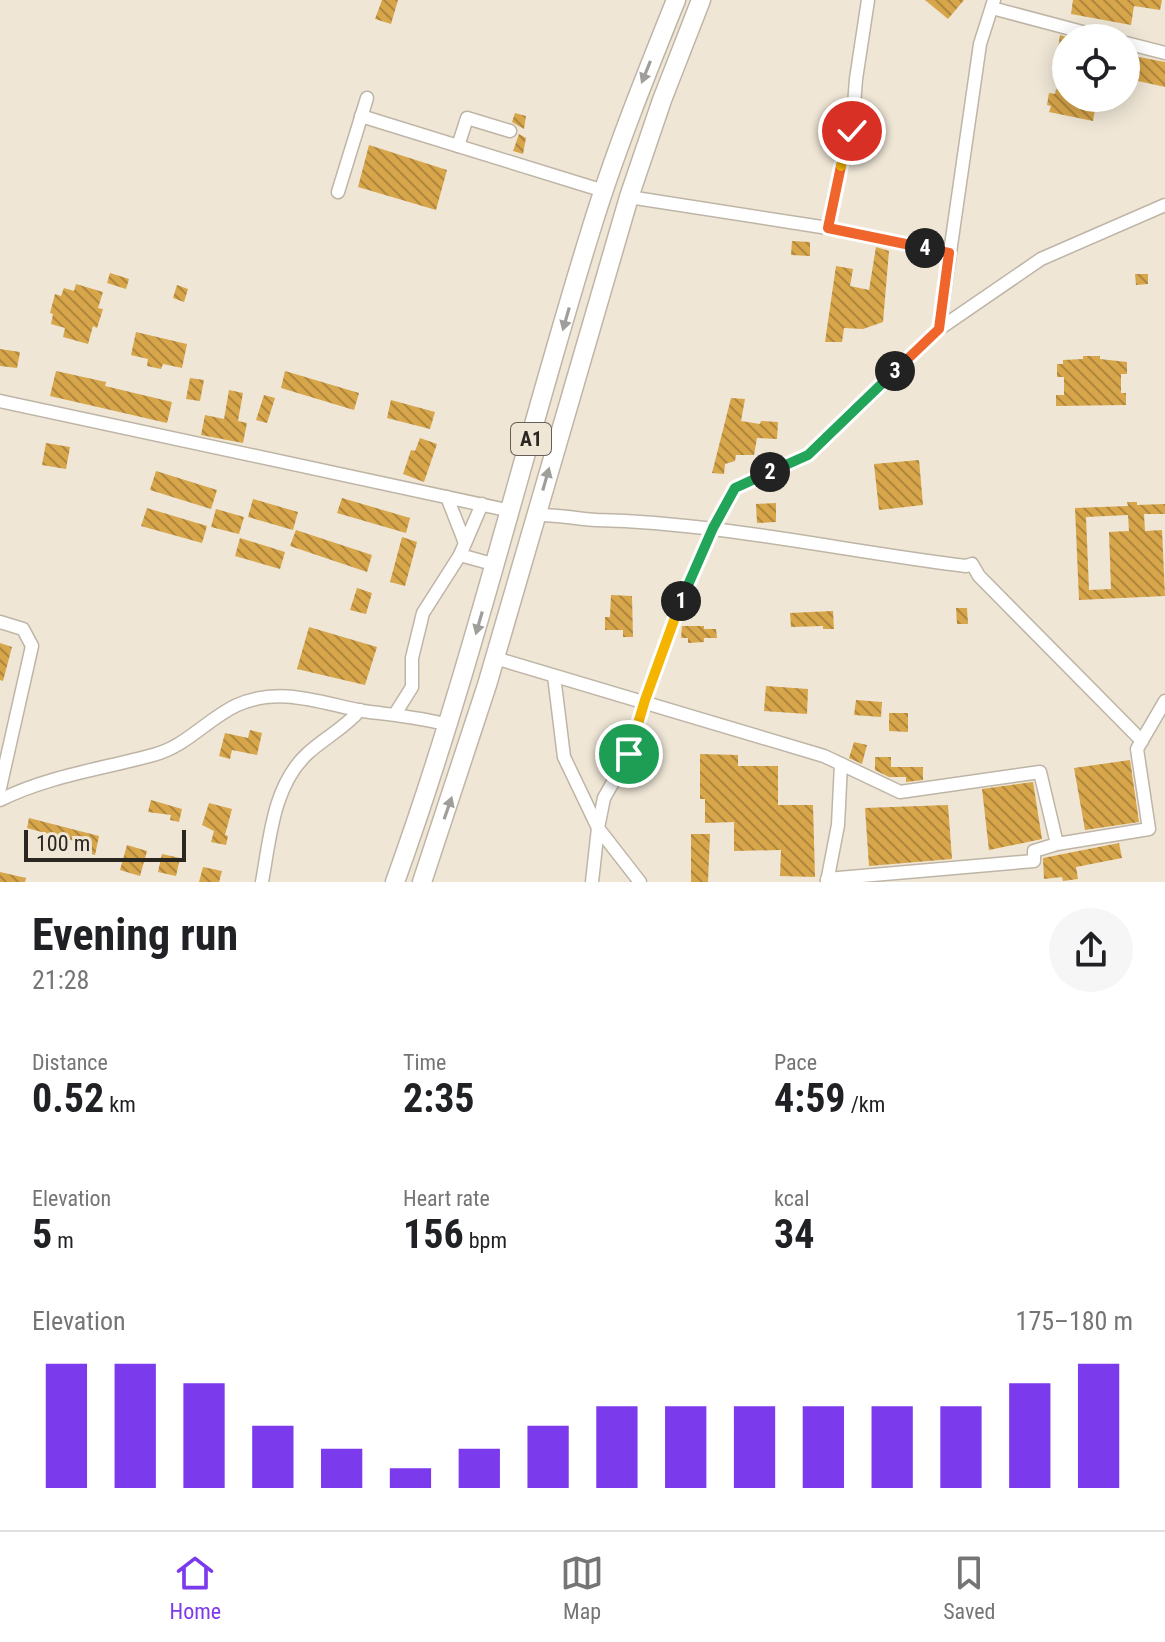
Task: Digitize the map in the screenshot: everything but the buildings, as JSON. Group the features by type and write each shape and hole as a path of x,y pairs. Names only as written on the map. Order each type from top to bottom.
{"highway":[{"name":"A1","path":"395,882 448,725 590,233 638,92 676,0"},
{"name":"A1","path":"422,882 495,658 629,197 701,0"},
{"path":"590,233 616,240"},
{"path":"495,568 519,578"}],"street":[{"path":"828,228 852,131 868,0"},
{"path":"939,329 980,44 993,4 1059,24"},
{"path":"1140,47 1165,53"},
{"path":"338,192 367,98"},
{"path":"361,116 604,191"},
{"path":"458,146 467,118 510,131"},
{"path":"629,197 828,228 949,253"},
{"path":"592,882 604,798 629,754 684,594 713,528 735,488 808,455 939,329 1041,259 1165,205"},
{"path":"0,401 511,511"},
{"path":"447,497 462,549 495,568"},
{"path":"395,714 412,687 412,658 423,613 462,549 482,504"},
{"path":"536,515 638,520 713,528 912,560 972,564 979,576 1142,741"},
{"path":"0,622 23,629 32,646 0,788"},
{"path":"495,658 824,756 900,792 1040,772 1057,844"},
{"path":"554,676 564,757 598,828 640,882"},
{"path":"0,800 57,778 155,755 193,737 235,706 261,698 291,696 448,725"},
{"path":"841,764 838,825 827,881 1034,861 1034,851 1057,844 1149,829 1137,749 1165,701"},
{"path":"262,882 276,805 284,786 308,752 360,710"}],"route":[{"path":"629,754 645,700 684,594 713,528 735,488 808,455 939,329 949,253 828,228 852,131"}]}
